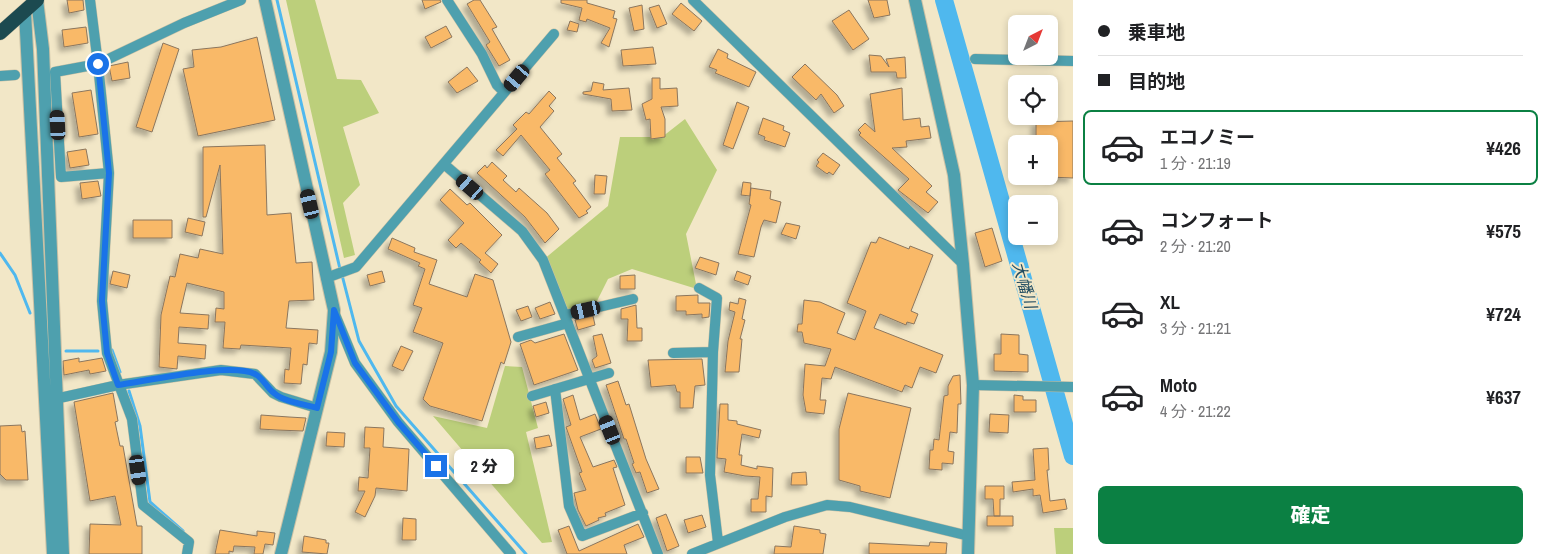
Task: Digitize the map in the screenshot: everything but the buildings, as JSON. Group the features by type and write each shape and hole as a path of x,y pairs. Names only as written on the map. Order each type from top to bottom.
{"highway":[{"path":"0,33 37,0"}],"street":[{"path":"37,0 43,49 55,399 63,554"},
{"path":"90,0 109,173 102,301 107,353 132,419 143,504 189,542 187,554"},
{"path":"61,177 55,72 98,64 184,23 241,0"},
{"path":"265,0 330,276 334,310 331,352 281,554"},
{"path":"447,0 482,54 497,85 504,92"},
{"path":"693,0 963,264"},
{"path":"915,0 954,175 963,264 973,386 968,554"},
{"path":"25,12 53,554"},
{"path":"330,276 356,267 445,165 554,34"},
{"path":"975,59 1073,61"},
{"path":"0,76 15,75"},
{"path":"445,165 522,231 543,260 658,554"},
{"path":"47,180 109,173"},
{"path":"699,288 717,298 713,352 710,475 718,542"},
{"path":"518,337 567,319 633,299"},
{"path":"334,310 355,363 398,422 511,554"},
{"path":"673,353 713,352"},
{"path":"55,399 118,385 221,370 255,374 273,393 317,408"},
{"path":"532,396 609,373"},
{"path":"973,386 1072,387"},
{"path":"555,389 569,506 582,536 643,513"},
{"path":"692,554 718,542 785,517 827,505 850,506 968,536"}],"green space":[{"path":"286,0 315,0 337,79 361,80 379,113 343,127 360,185 343,203 355,255 344,258"},
{"path":"685,119 717,170 686,234 697,289 632,269 608,279 595,305 570,314 543,260 608,206 620,137 662,137"},
{"path":"505,366 522,367 538,428 526,432 552,542 542,543 433,416 487,428"},
{"path":"1054,528 1073,528 1073,554 1056,554"}],"waterway":[{"path":"277,0 340,269"},
{"name":"大幡川","path":"944,0 1073,456"},
{"path":"0,253 15,275 30,313"},
{"path":"342,275 359,341 396,406 526,554"},
{"path":"112,350 120,372"},
{"path":"66,351 98,351"},
{"path":"129,391 140,426 150,502 183,531"}],"route":[{"path":"98,64 109,173 102,301 107,353 118,385 221,370 240,371 255,374 273,393 281,397 317,408 331,352 334,310 355,363 398,422 436,466"}]}
